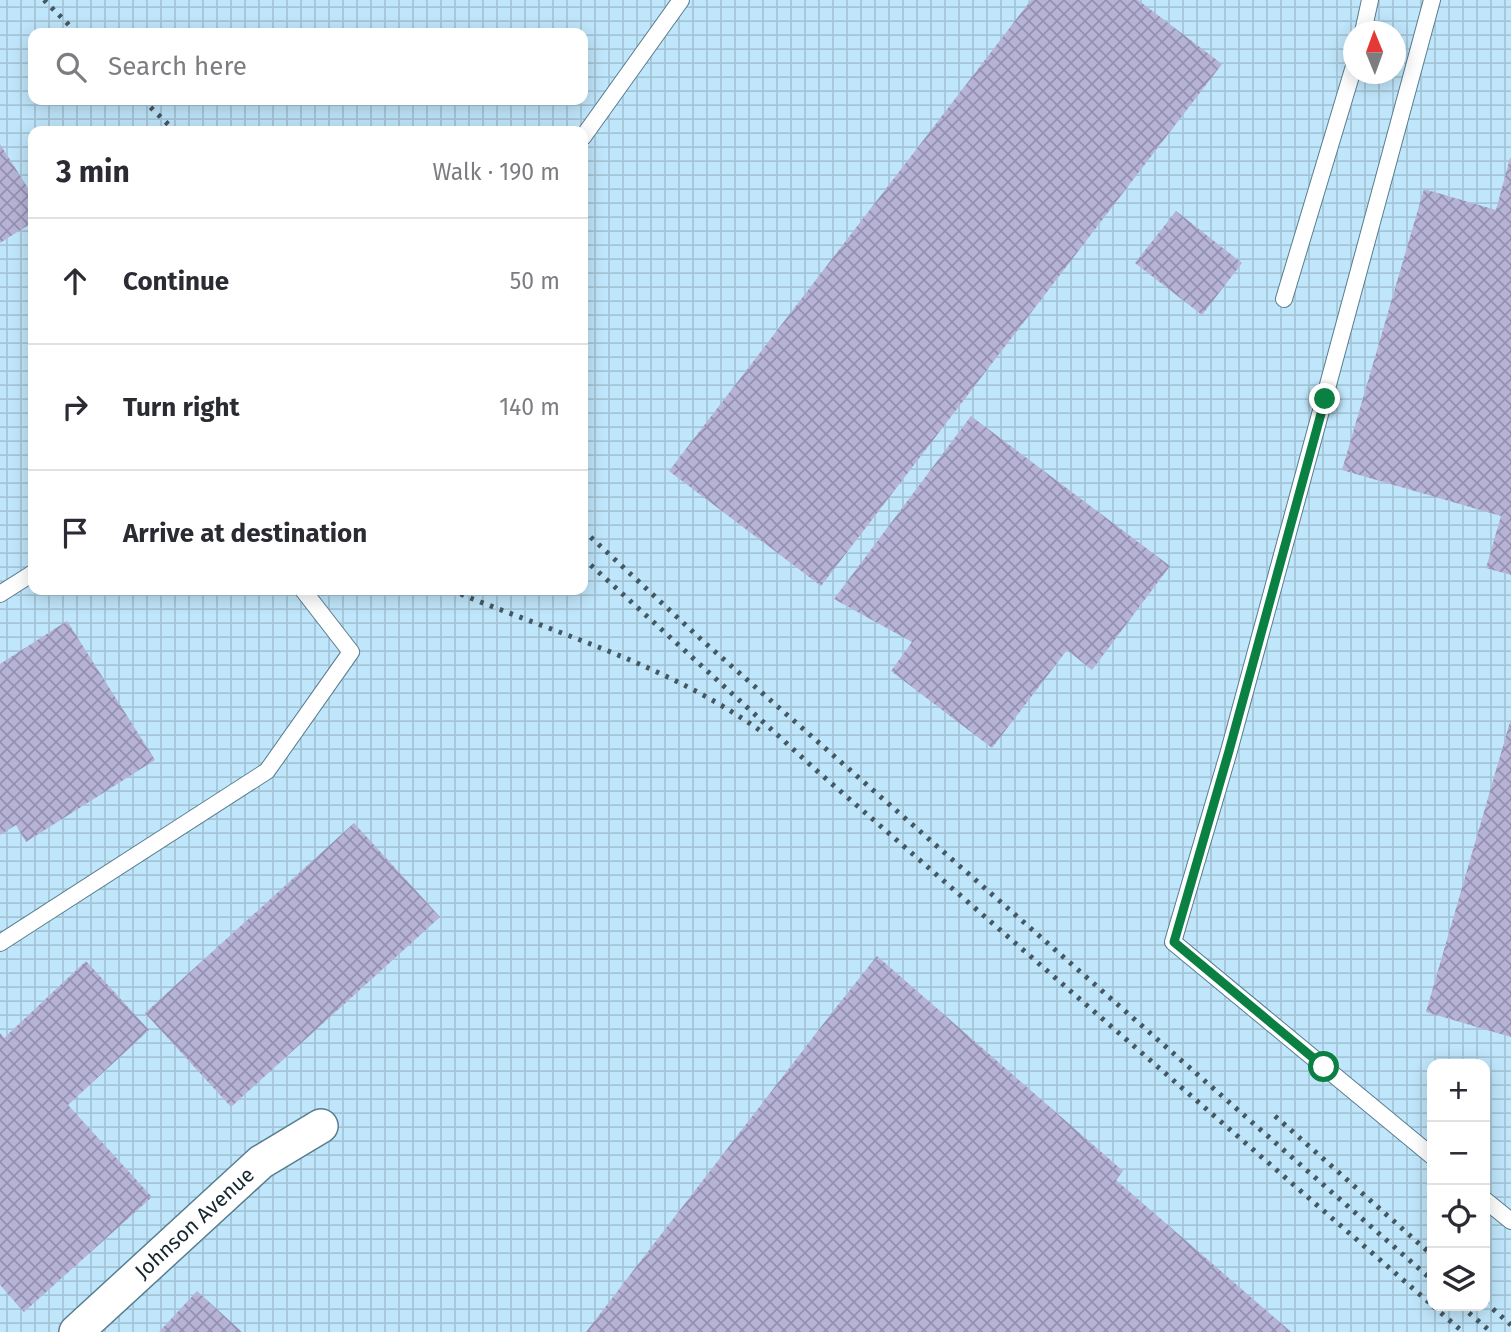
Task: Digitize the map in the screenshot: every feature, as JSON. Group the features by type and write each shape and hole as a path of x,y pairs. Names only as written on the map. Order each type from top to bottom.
{"street":[{"name":"Johnson Avenue","path":"76,1332 261,1162 321,1126"}],"lane":[{"path":"588,130 681,0"},
{"path":"1365,21 1370,0"},
{"path":"1427,1152 1174,942 1229,751 1432,0"},
{"path":"1284,299 1348,84"},
{"path":"0,594 28,576"},
{"path":"0,943 267,771 351,652 307,595"},
{"path":"1490,1204 1511,1222"}],"shaded area":[{"path":"0,0 1511,0 1511,1332 0,1332"}],"building":[{"path":"1031,0 1138,0 1222,64 821,586 669,471"},
{"path":"0,144 28,188 28,225 0,243"},
{"path":"1510,158 1511,575 1486,568 1501,516 1342,470 1424,189 1496,210"},
{"path":"1176,211 1242,263 1202,315 1135,263"},
{"path":"971,416 1170,566 1092,670 1067,650 992,748 891,671 912,642 834,599"},
{"path":"67,621 155,760 26,842 16,825 0,835 0,664"},
{"path":"1511,722 1511,1037 1426,1012"},
{"path":"354,823 440,917 231,1107 145,1013"},
{"path":"877,956 1123,1171 1116,1180 1291,1332 586,1332"},
{"path":"86,961 149,1030 68,1105 152,1197 24,1312 0,1285 0,1033 4,1038"},
{"path":"197,1291 242,1332 159,1332"}],"railway":[{"path":"44,0 72,28"},
{"path":"148,105 170,126"},
{"path":"588,535 704,642 1427,1276"},
{"path":"588,563 816,770 1427,1301"},
{"path":"464,595 650,669 689,687 762,732"},
{"path":"1275,1116 1427,1251"},
{"path":"1490,1306 1511,1325"},
{"path":"1439,1311 1463,1332"},
{"path":"1467,1311 1491,1332"}],"route":[{"path":"1324,1067 1174,942 1325,399"}]}
